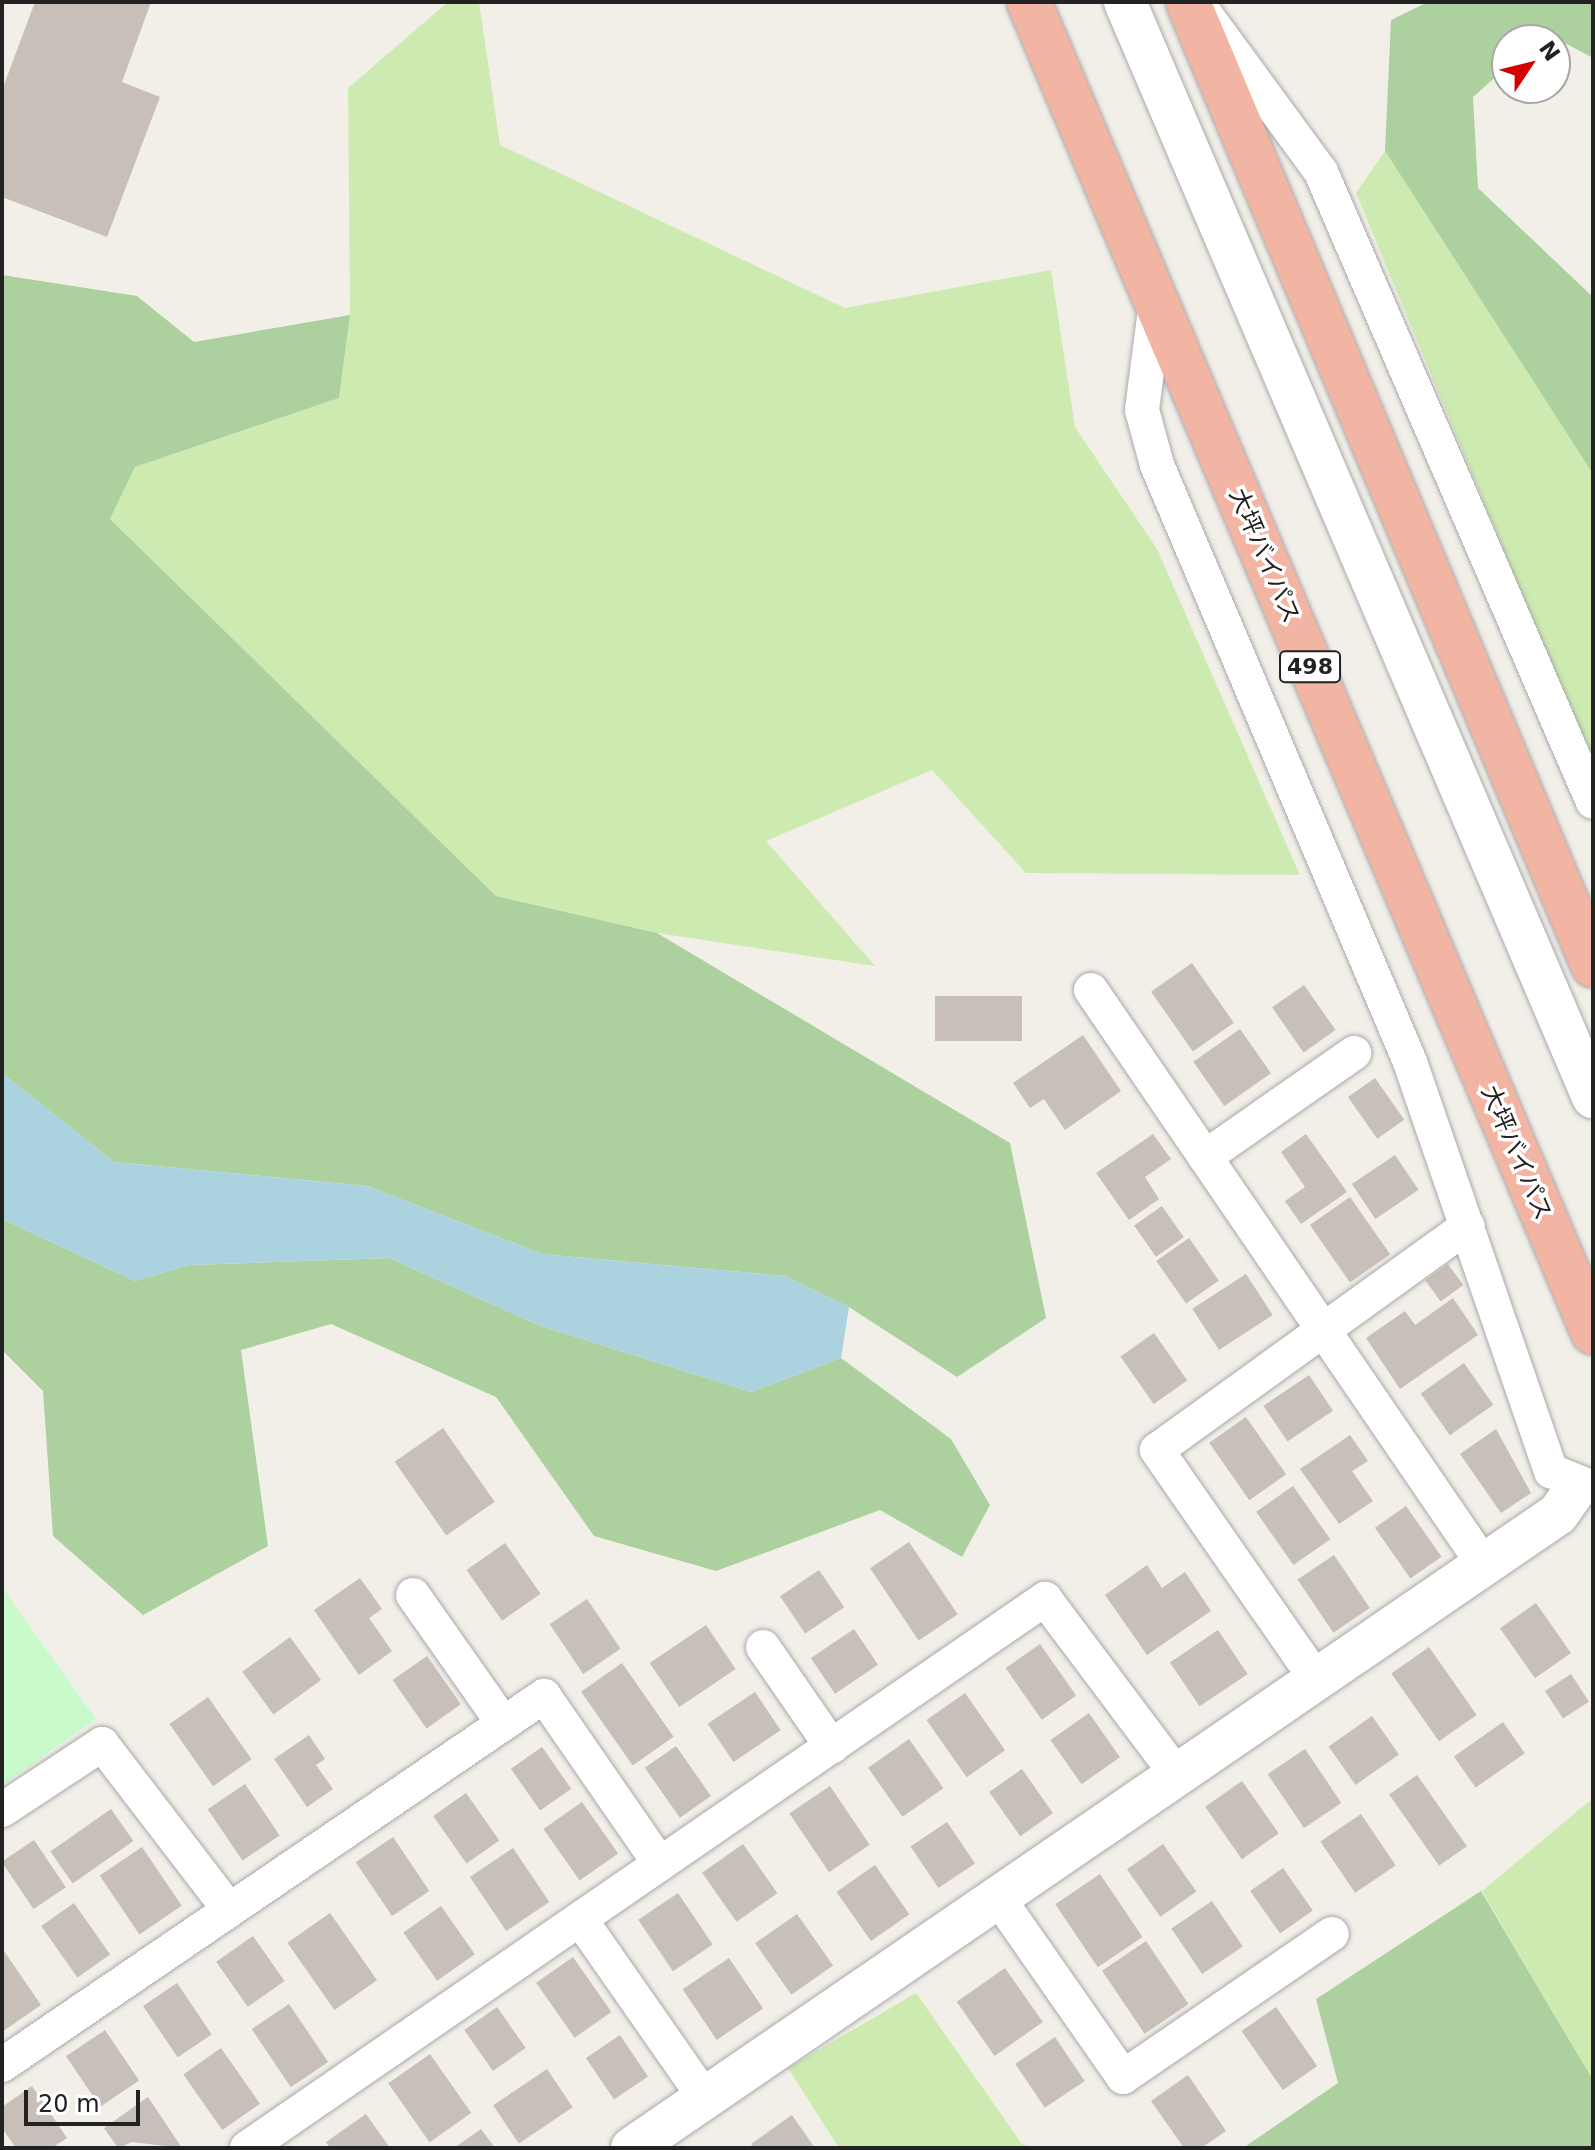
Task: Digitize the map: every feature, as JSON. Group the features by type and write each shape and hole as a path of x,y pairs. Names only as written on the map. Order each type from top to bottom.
{"highway":[{"name":"大坪バイパス","path":"1029,2 1593,1332"},
{"path":"1188,2 1593,965"}],"street":[{"path":"1125,2 1593,1097"},
{"path":"1196,2 1321,172 1593,802"},
{"path":"632,2148 1558,1514 1585,1487 1551,1471 1410,1062 1157,465 1142,410 1156,302"},
{"path":"1091,990 1484,1565"},
{"path":"1205,1157 1354,1053"},
{"path":"1316,1679 1157,1450 1321,1328 1468,1226"},
{"path":"413,1595 503,1723"},
{"path":"247,2148 1045,1599 1177,1775"},
{"path":"763,1647 832,1747"},
{"path":"2,2065 228,1908 544,1696 660,1864"},
{"path":"2,1810 102,1744 228,1908"},
{"path":"999,1899 1123,2077 1332,1934"},
{"path":"580,1919 704,2097"}],"green space":[{"path":"448,2 479,2 500,145 845,308 1051,270 1075,427 1157,549 1300,875 1026,873 932,770 766,841 875,966 657,933 496,896 110,519 135,467 339,398 350,315 348,88"},
{"path":"1428,2 1593,2 1593,58 1571,46 1571,24 1491,24 1491,81 1473,97 1478,188 1593,297 1593,474 1385,151 1391,20"},
{"path":"1385,151 1593,474 1593,765 1356,193"},
{"path":"2,275 137,296 194,342 350,315 339,398 135,467 110,519 496,896 657,933 1010,1143 1046,1318 957,1377 849,1307 785,1276 542,1254 367,1186 114,1162 2,1073"},
{"path":"2,1219 135,1281 189,1265 389,1258 541,1326 751,1392 841,1358 951,1439 990,1505 962,1557 880,1510 716,1571 594,1536 496,1397 331,1324 241,1350 268,1546 143,1615 53,1536 43,1391 2,1350"},
{"path":"2,1587 96,1719 2,1785"},
{"path":"1593,1798 1593,2080 1482,1891"},
{"path":"1481,1891 1593,2080 1593,2148 1243,2148 1338,2083 1316,1999"},
{"path":"916,1993 1022,2144 1038,2148 839,2148 788,2068"}],"water":[{"path":"2,1073 114,1162 367,1186 542,1254 785,1276 849,1307 841,1358 751,1392 541,1326 389,1258 189,1265 135,1281 2,1219"}],"building":[{"path":"35,2 151,2 122,82 160,97 107,237 2,197 2,90"},
{"path":"1192,963 1234,1023 1193,1051 1151,992"},
{"path":"1304,985 1336,1030 1304,1052 1272,1007"},
{"path":"935,996 1022,996 1022,1041 935,1041"},
{"path":"1240,1029 1271,1073 1224,1106 1193,1062"},
{"path":"1083,1035 1121,1091 1065,1130 1044,1099 1030,1108 1013,1083"},
{"path":"1375,1078 1404,1120 1377,1139 1348,1097"},
{"path":"1153,1134 1171,1159 1145,1177 1159,1199 1129,1220 1096,1173"},
{"path":"1306,1134 1347,1192 1301,1224 1285,1201 1305,1187 1281,1152"},
{"path":"1395,1155 1418,1190 1375,1219 1352,1184"},
{"path":"1350,1197 1390,1254 1350,1282 1310,1225"},
{"path":"1162,1206 1184,1237 1156,1257 1134,1226"},
{"path":"1189,1238 1219,1281 1186,1304 1156,1261"},
{"path":"1448,1264 1463,1285 1441,1301 1425,1280"},
{"path":"1246,1274 1273,1315 1219,1350 1192,1309"},
{"path":"1453,1298 1478,1335 1400,1389 1366,1338 1405,1311 1415,1325"},
{"path":"1154,1333 1187,1381 1154,1404 1120,1357"},
{"path":"1464,1363 1493,1405 1450,1435 1421,1393"},
{"path":"1309,1375 1333,1411 1287,1441 1263,1406"},
{"path":"1246,1417 1286,1474 1249,1500 1209,1443"},
{"path":"443,1428 495,1502 446,1536 395,1462"},
{"path":"1496,1429 1531,1493 1501,1513 1460,1454"},
{"path":"1350,1435 1368,1461 1352,1471 1373,1501 1339,1524 1300,1469"},
{"path":"1293,1486 1330,1539 1293,1565 1256,1512"},
{"path":"1406,1506 1442,1557 1410,1579 1375,1528"},
{"path":"909,1542 958,1614 919,1640 870,1568"},
{"path":"505,1543 541,1594 502,1621 466,1570"},
{"path":"1334,1555 1370,1608 1333,1633 1298,1580"},
{"path":"1147,1565 1162,1588 1185,1572 1211,1611 1147,1655 1105,1595"},
{"path":"819,1570 844,1607 805,1634 780,1596"},
{"path":"360,1578 382,1609 369,1618 392,1651 359,1675 314,1610"},
{"path":"587,1599 621,1649 583,1674 550,1624"},
{"path":"1536,1603 1571,1653 1535,1678 1500,1628"},
{"path":"706,1625 736,1669 679,1707 650,1663"},
{"path":"854,1629 878,1665 835,1694 811,1658"},
{"path":"1218,1630 1248,1674 1200,1706 1170,1662"},
{"path":"290,1637 321,1680 273,1715 242,1672"},
{"path":"1040,1644 1076,1696 1042,1720 1006,1668"},
{"path":"1429,1647 1477,1715 1439,1741 1391,1673"},
{"path":"427,1656 461,1704 426,1728 393,1680"},
{"path":"622,1663 674,1737 633,1765 581,1692"},
{"path":"1571,1674 1589,1702 1563,1719 1545,1691"},
{"path":"755,1692 781,1730 733,1762 708,1724"},
{"path":"965,1693 1005,1750 967,1777 926,1720"},
{"path":"208,1697 252,1759 213,1786 169,1724"},
{"path":"1089,1713 1120,1757 1081,1784 1050,1740"},
{"path":"1372,1716 1399,1755 1356,1785 1329,1746"},
{"path":"1503,1722 1525,1753 1476,1788 1454,1756"},
{"path":"309,1735 325,1759 316,1765 333,1789 307,1807 274,1759"},
{"path":"909,1739 943,1788 902,1817 868,1768"},
{"path":"676,1746 711,1796 680,1818 645,1768"},
{"path":"542,1747 571,1789 540,1811 511,1769"},
{"path":"1305,1749 1341,1803 1304,1828 1268,1774"},
{"path":"1022,1769 1053,1813 1020,1836 989,1792"},
{"path":"1417,1775 1467,1846 1439,1866 1389,1795"},
{"path":"1242,1781 1279,1833 1242,1859 1205,1807"},
{"path":"245,1784 280,1835 242,1861 208,1809"},
{"path":"830,1786 870,1845 829,1872 789,1813"},
{"path":"466,1793 499,1841 467,1863 433,1816"},
{"path":"582,1802 618,1854 580,1881 543,1829"},
{"path":"111,1809 133,1841 73,1883 50,1851"},
{"path":"1361,1814 1396,1865 1355,1893 1320,1841"},
{"path":"947,1822 975,1863 938,1888 911,1847"},
{"path":"393,1837 429,1891 392,1916 356,1862"},
{"path":"34,1840 66,1887 34,1909 2,1862"},
{"path":"743,1844 777,1893 736,1922 702,1873"},
{"path":"1163,1844 1196,1892 1160,1917 1127,1869"},
{"path":"142,1847 182,1906 139,1934 100,1876"},
{"path":"513,1848 549,1902 506,1931 470,1877"},
{"path":"875,1865 909,1914 871,1941 836,1892"},
{"path":"1283,1868 1313,1911 1280,1934 1250,1891"},
{"path":"1100,1874 1142,1937 1098,1967 1055,1904"},
{"path":"678,1893 713,1944 673,1971 638,1920"},
{"path":"1212,1901 1243,1947 1202,1974 1171,1928"},
{"path":"74,1903 110,1955 77,1978 41,1926"},
{"path":"441,1906 475,1954 437,1981 403,1932"},
{"path":"330,1913 377,1980 334,2010 287,1943"},
{"path":"797,1914 833,1966 791,1995 755,1943"},
{"path":"253,1936 285,1981 248,2007 216,1962"},
{"path":"1146,1941 1188,2004 1145,2034 1102,1971"},
{"path":"2,1948 41,2005 2,2032"},
{"path":"573,1957 611,2012 575,2038 536,1983"},
{"path":"729,1958 763,2009 717,2040 683,1989"},
{"path":"1005,1968 1043,2022 995,2056 957,2002"},
{"path":"177,1983 212,2034 178,2057 143,2006"},
{"path":"289,2004 328,2062 291,2087 252,2029"},
{"path":"497,2007 526,2048 493,2071 464,2030"},
{"path":"1276,2007 1317,2066 1283,2090 1242,2031"},
{"path":"105,2030 139,2081 100,2107 66,2056"},
{"path":"620,2035 648,2076 614,2099 586,2058"},
{"path":"1055,2037 1085,2081 1045,2108 1015,2064"},
{"path":"221,2048 260,2104 222,2130 183,2074"},
{"path":"430,2054 471,2113 430,2142 388,2083"},
{"path":"547,2069 573,2107 519,2143 493,2105"},
{"path":"1188,2075 1226,2131 1201,2148 1184,2148 1151,2101"},
{"path":"32,2086 67,2138 52,2148 16,2148 2,2128 2,2107"},
{"path":"148,2097 182,2148 132,2142 118,2148 104,2128"},
{"path":"366,2114 390,2148 330,2148 326,2142"},
{"path":"792,2115 815,2148 754,2148 751,2144"},
{"path":"481,2129 495,2148 454,2148"}]}
